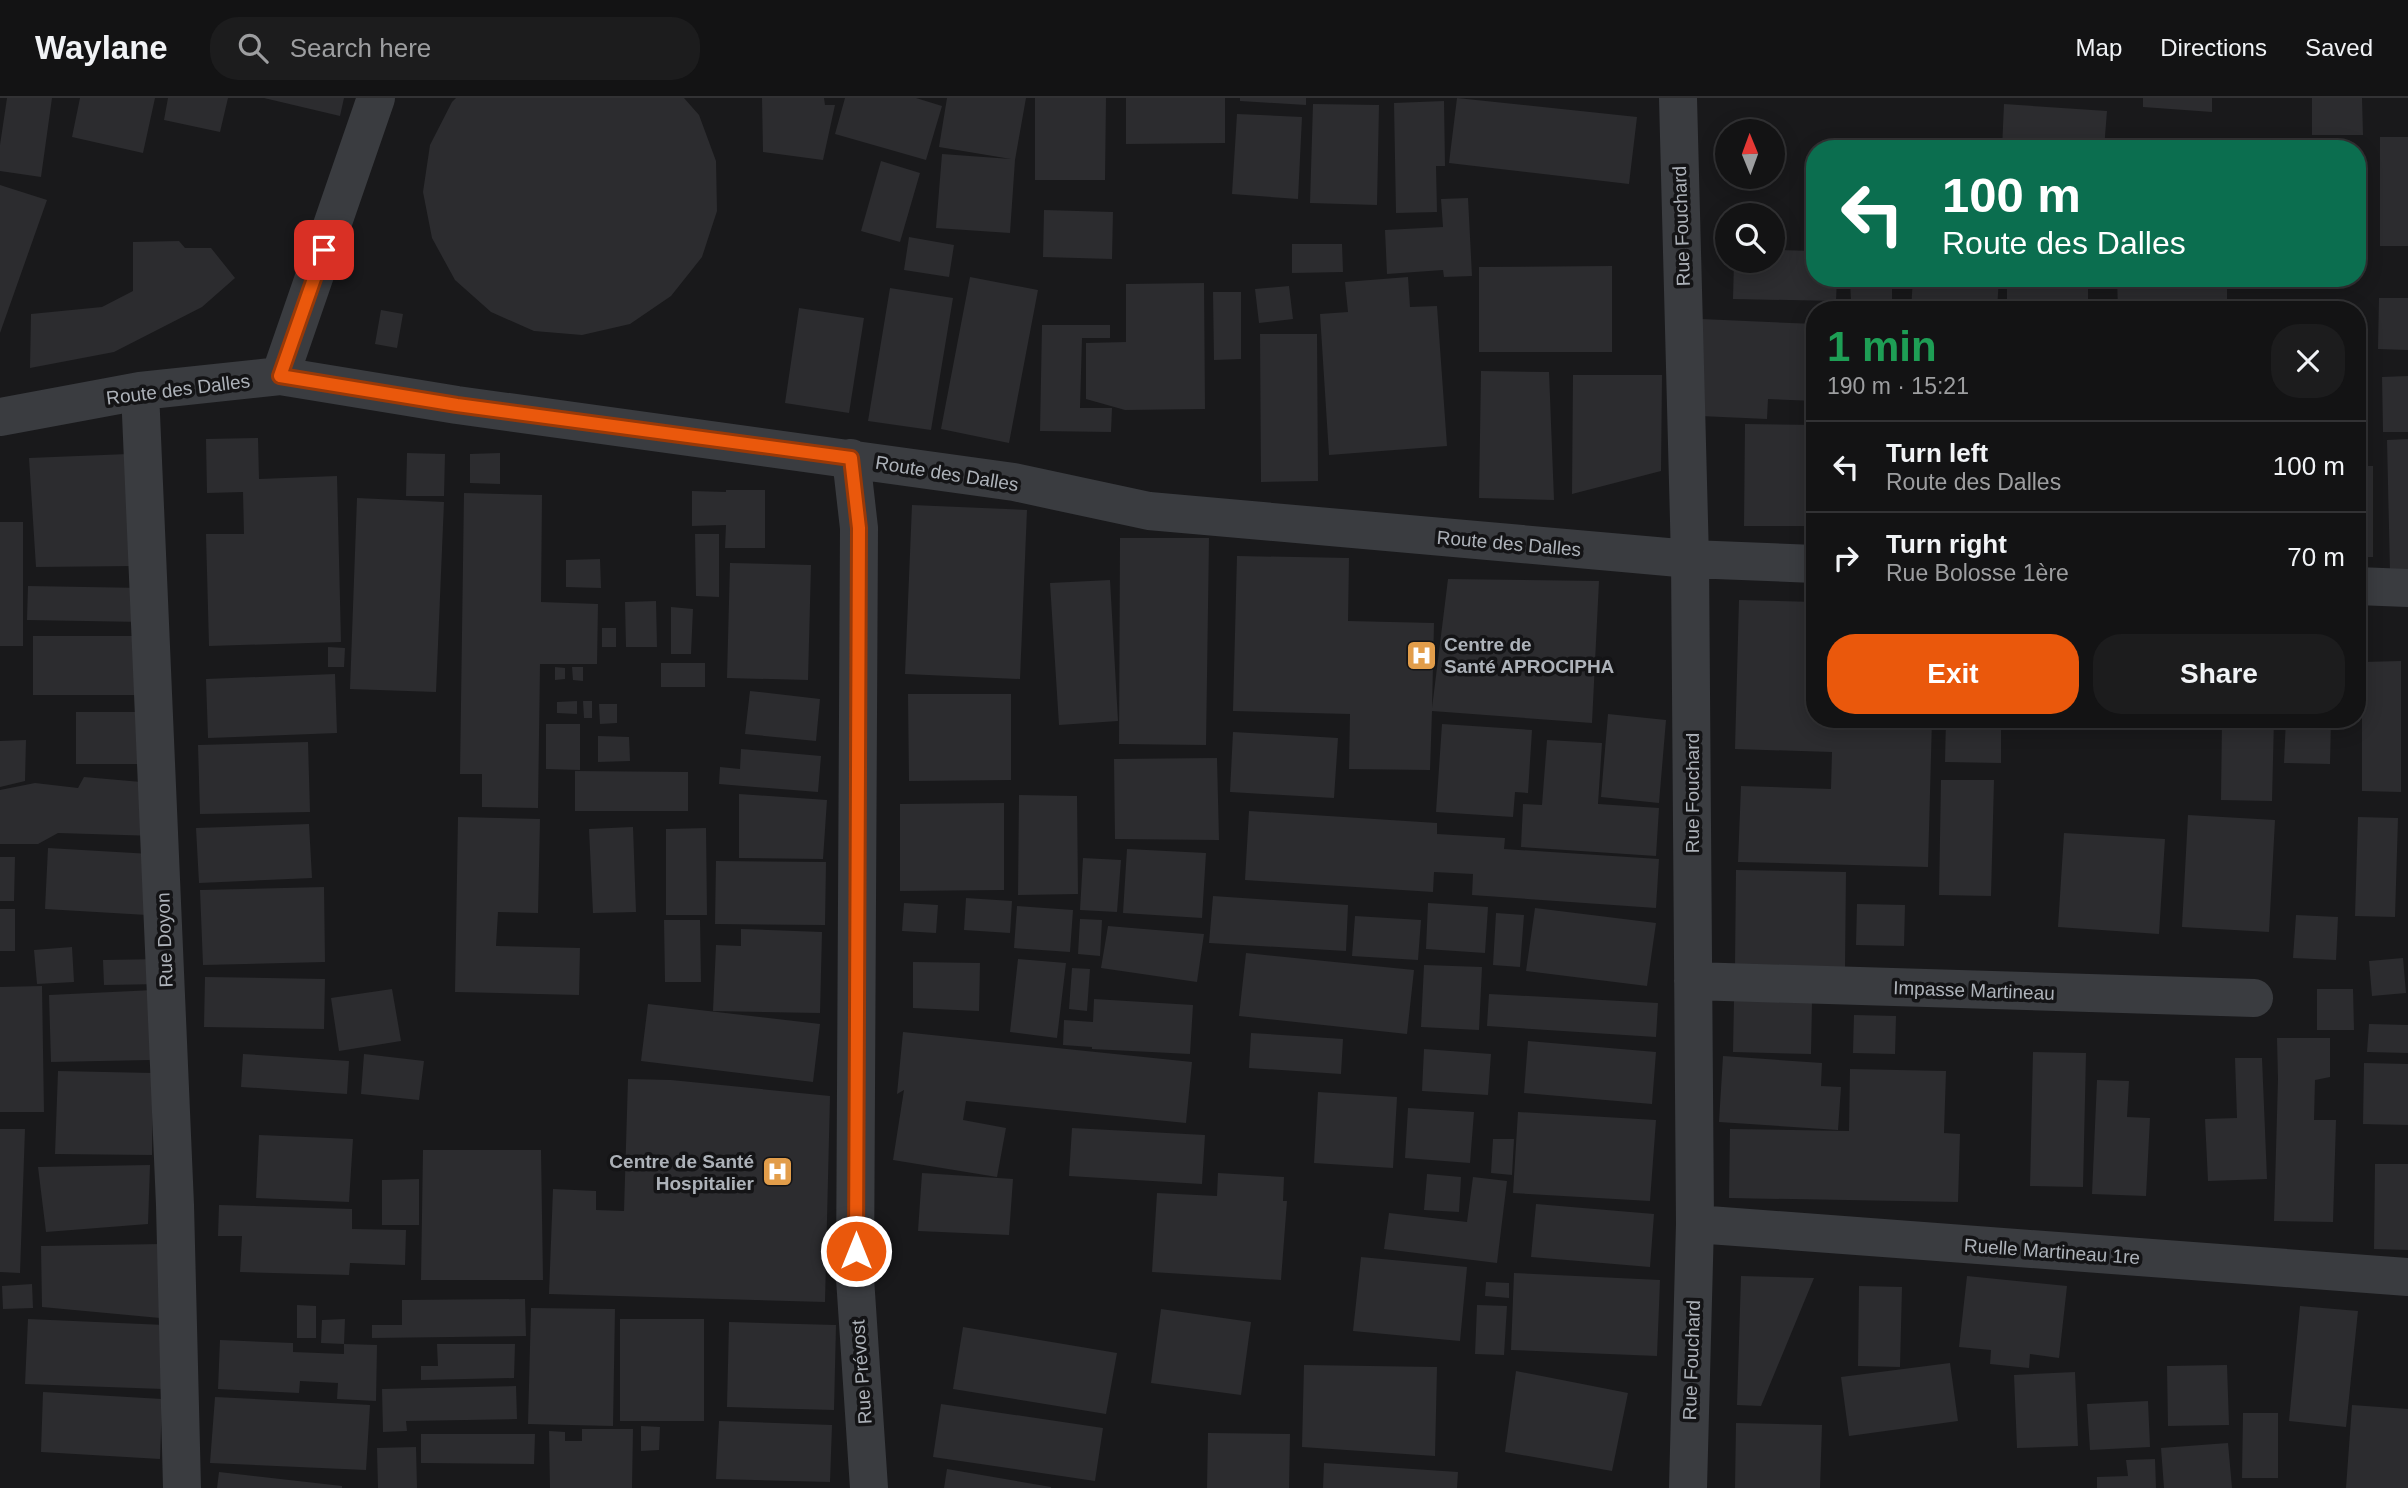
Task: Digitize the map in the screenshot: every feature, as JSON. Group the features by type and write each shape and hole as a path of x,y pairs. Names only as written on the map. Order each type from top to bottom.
{"street":[{"path":"280,376 376,98"},
{"name":"Rue Fouchard","path":"1678,98 1690,559 1695,1224 1688,1488"},
{"name":"Route des Dalles","path":"0,417 140,391 280,376 457,405 1014,482 1149,512 1690,559 1806,564"},
{"name":"Rue Doyon","path":"140,391 176,1205 182,1488"},
{"name":"Rue Prévost","path":"851,458 859,528 855,1278 869,1488"},
{"path":"2366,586 2408,588"},
{"name":"Impasse Martineau","path":"1693,981 2254,999"},
{"name":"Ruelle Martineau 1re","path":"1695,1224 2408,1277"}],"building":[{"path":"7,98 52,98 41,177 0,171 0,145"},
{"path":"80,98 155,98 143,153 72,137"},
{"path":"168,98 228,98 220,132 164,120"},
{"path":"264,98 344,98 340,116"},
{"path":"456,98 684,98 699,115 716,161 717,211 702,257 671,296 630,324 582,335 534,331 491,312 455,280 432,238 423,192 430,145"},
{"path":"762,98 824,98 825,105 835,105 823,160 763,152"},
{"path":"845,98 916,98 942,106 926,160 835,134"},
{"path":"947,98 1026,98 1015,160 1010,233 936,228 942,154 1011,159 939,147"},
{"path":"1035,98 1106,98 1105,180 1035,180"},
{"path":"1126,98 1225,98 1225,143 1126,144"},
{"path":"1240,98 1306,98 1306,105 1240,101"},
{"path":"1457,98 1637,117 1629,184 1449,163"},
{"path":"2143,98 2212,98 2212,112 2143,107"},
{"path":"2312,98 2362,98 2363,135 2312,135"},
{"path":"1444,101 1445,166 1436,166 1437,212 1396,213 1394,103"},
{"path":"1313,104 1379,105 1377,205 1310,203"},
{"path":"2004,104 2107,111 2105,140 2002,140"},
{"path":"1237,114 1302,117 1298,199 1232,194"},
{"path":"2380,137 2408,137 2408,246 2380,246"},
{"path":"881,161 920,173 900,242 861,231"},
{"path":"0,185 47,200 0,333"},
{"path":"1468,198 1472,276 1444,277 1443,270 1387,274 1385,230 1443,227 1441,199"},
{"path":"1044,210 1113,212 1112,259 1043,257"},
{"path":"909,237 954,245 949,277 904,270"},
{"path":"179,241 185,248 211,248 235,278 202,307 114,352 30,368 31,314 102,307 133,291 133,242"},
{"path":"1292,244 1342,244 1343,272 1292,273"},
{"path":"1785,250 1806,251 1806,287 1837,287 1836,301 1733,299 1734,273 1785,273"},
{"path":"1612,266 1612,352 1479,352 1479,267"},
{"path":"970,277 1038,290 1009,443 941,429"},
{"path":"1408,277 1410,307 1437,306 1447,446 1329,455 1320,314 1348,312 1345,282"},
{"path":"1204,283 1205,409 1125,410 1086,399 1086,343 1126,342 1126,284"},
{"path":"1289,286 1293,319 1259,323 1255,289"},
{"path":"1850,287 1892,287 1892,301 1851,301"},
{"path":"1912,287 1998,287 1998,301 1912,301"},
{"path":"2007,287 2088,287 2088,301 2007,301"},
{"path":"2117,287 2227,287 2227,301 2118,301"},
{"path":"890,288 953,298 931,430 868,421"},
{"path":"1213,292 1241,292 1241,359 1214,360"},
{"path":"2379,298 2408,298 2408,350 2378,349"},
{"path":"799,308 864,318 849,413 785,403"},
{"path":"381,310 403,314 397,348 375,344"},
{"path":"1701,319 1806,324 1806,401 1768,399 1767,419 1700,416"},
{"path":"1042,325 1110,325 1110,338 1082,338 1080,408 1112,408 1111,432 1040,431"},
{"path":"1260,334 1317,334 1318,481 1261,482"},
{"path":"1481,371 1549,372 1554,500 1479,498"},
{"path":"1573,375 1662,375 1661,471 1572,494"},
{"path":"2408,376 2408,432 2383,432 2382,377"},
{"path":"1745,424 1806,425 1806,526 1744,526"},
{"path":"258,438 259,479 337,476 341,642 209,646 206,534 244,534 243,492 207,493 206,439"},
{"path":"2408,439 2408,571 2390,572 2387,440"},
{"path":"407,453 445,454 444,496 406,496"},
{"path":"500,453 500,484 470,483 470,454"},
{"path":"128,454 134,566 36,567 29,458"},
{"path":"2366,466 2373,466 2373,557 2366,557"},
{"path":"765,490 765,548 725,548 726,525 692,526 692,491"},
{"path":"464,493 542,495 541,602 598,604 597,664 540,664 538,808 482,807 482,774 460,774"},
{"path":"357,498 444,502 436,692 350,689"},
{"path":"912,505 1027,510 1020,679 905,674"},
{"path":"0,522 23,522 23,646 0,646"},
{"path":"695,534 719,534 719,597 696,596"},
{"path":"1120,538 1209,538 1206,745 1119,744"},
{"path":"1237,556 1349,558 1348,621 1434,623 1432,708 1448,579 1599,581 1592,723 1432,711 1430,770 1349,769 1350,714 1233,711"},
{"path":"600,559 601,588 566,587 566,560"},
{"path":"730,563 811,565 808,680 727,678"},
{"path":"1110,580 1118,721 1059,725 1050,583"},
{"path":"28,586 144,588 143,622 27,620"},
{"path":"1739,600 1806,602 1806,728 1932,728 1928,867 1738,862 1741,786 1831,789 1832,752 1735,749"},
{"path":"656,601 657,647 626,647 625,602"},
{"path":"671,607 693,609 691,654 671,654"},
{"path":"602,628 616,628 616,647 602,647"},
{"path":"33,636 146,636 147,695 33,695"},
{"path":"328,647 345,648 344,667 328,667"},
{"path":"2401,661 2401,792 2362,791 2366,662"},
{"path":"661,663 705,663 705,687 661,687"},
{"path":"555,667 565,668 565,679 555,680"},
{"path":"572,667 583,667 583,681 573,680"},
{"path":"335,674 337,733 208,738 206,679"},
{"path":"750,691 820,699 816,741 745,734"},
{"path":"908,694 1011,694 1011,780 909,781"},
{"path":"577,701 577,714 557,713 557,702"},
{"path":"583,701 592,701 592,718 584,718"},
{"path":"599,704 617,704 617,723 600,724"},
{"path":"76,712 141,712 141,764 76,764"},
{"path":"1608,714 1666,720 1659,803 1601,797"},
{"path":"546,724 580,724 580,770 546,769"},
{"path":"1442,724 1532,730 1528,793 1515,792 1513,817 1436,812"},
{"path":"1946,728 2001,728 2001,763 1945,762"},
{"path":"2222,728 2274,728 2272,801 2221,800"},
{"path":"2286,728 2331,728 2330,764 2284,763"},
{"path":"1233,732 1338,738 1334,798 1230,792"},
{"path":"598,736 629,737 630,761 598,762"},
{"path":"26,740 25,781 0,787 0,741"},
{"path":"1547,740 1602,743 1598,804 1659,808 1656,856 1521,847 1523,804 1542,805"},
{"path":"308,742 310,812 200,814 198,745"},
{"path":"741,749 821,756 818,792 719,784 720,767 740,769"},
{"path":"1217,758 1219,840 1115,839 1114,759"},
{"path":"575,771 688,772 688,811 575,811"},
{"path":"84,777 153,783 156,836 58,833 38,844 0,844 0,790 35,783 78,788"},
{"path":"1941,780 1994,780 1991,896 1939,895"},
{"path":"739,794 827,800 823,859 739,858"},
{"path":"1019,795 1077,796 1078,894 1018,895"},
{"path":"1004,803 1004,890 900,891 900,804"},
{"path":"1249,811 1437,823 1437,834 1505,838 1504,849 1659,859 1656,908 1472,895 1473,874 1434,872 1433,892 1245,880"},
{"path":"2188,815 2275,820 2269,932 2182,927"},
{"path":"458,817 540,819 538,913 498,912 496,946 580,948 579,995 455,992"},
{"path":"2358,817 2398,818 2395,917 2355,916"},
{"path":"309,824 312,878 199,883 196,828"},
{"path":"633,827 636,912 593,913 589,829"},
{"path":"706,828 707,915 666,915 666,829"},
{"path":"2064,833 2165,839 2159,934 2058,927"},
{"path":"48,848 151,854 147,915 45,909"},
{"path":"1127,849 1206,853 1202,918 1123,913"},
{"path":"0,857 15,857 14,901 0,901"},
{"path":"1083,858 1121,860 1117,912 1080,910"},
{"path":"716,861 826,862 825,925 715,924"},
{"path":"1736,870 1846,872 1845,968 1735,966"},
{"path":"324,887 325,962 203,965 200,890"},
{"path":"1213,896 1348,905 1346,951 1209,943"},
{"path":"966,898 1012,901 1010,933 964,930"},
{"path":"904,903 938,905 936,933 902,931"},
{"path":"1428,903 1488,907 1485,953 1426,949"},
{"path":"1857,904 1905,905 1904,946 1856,945"},
{"path":"1017,906 1073,910 1070,952 1014,948"},
{"path":"1535,908 1656,923 1647,986 1526,971"},
{"path":"0,909 15,909 15,951 0,951"},
{"path":"1496,913 1524,915 1520,967 1493,965"},
{"path":"2296,915 2338,917 2336,960 2293,958"},
{"path":"1355,916 1421,920 1418,960 1352,956"},
{"path":"1080,919 1102,920 1100,956 1078,954"},
{"path":"664,920 700,920 701,982 665,982"},
{"path":"1108,926 1204,934 1197,982 1101,968"},
{"path":"741,929 822,932 820,1013 713,1011 716,945 741,946"},
{"path":"72,947 74,982 37,984 34,950"},
{"path":"1246,953 1414,970 1407,1034 1239,1016"},
{"path":"2403,958 2406,993 2372,996 2369,961"},
{"path":"162,959 162,984 104,985 103,960"},
{"path":"1018,959 1066,963 1057,1038 1010,1032"},
{"path":"913,962 980,963 979,1011 913,1008"},
{"path":"1424,965 1482,967 1479,1030 1421,1027"},
{"path":"1072,968 1090,969 1087,1011 1069,1009"},
{"path":"205,977 325,979 324,1029 204,1027"},
{"path":"42,986 44,1112 0,1112 0,987"},
{"path":"392,989 401,1041 339,1051 331,998"},
{"path":"2317,989 2353,989 2354,1030 2317,1030"},
{"path":"154,990 150,1060 51,1062 49,995"},
{"path":"1489,994 1658,1003 1656,1037 1487,1026"},
{"path":"1094,999 1193,1005 1190,1054 1063,1045 1064,1020 1093,1022"},
{"path":"1734,1000 1812,1002 1811,1054 1733,1052"},
{"path":"648,1004 820,1024 813,1082 641,1061"},
{"path":"1854,1015 1896,1016 1895,1054 1853,1053"},
{"path":"2369,1024 2408,1025 2408,1053 2367,1052"},
{"path":"903,1032 1192,1062 1186,1123 966,1101 963,1120 1006,1128 997,1177 893,1160 904,1090 897,1094"},
{"path":"1251,1033 1343,1039 1341,1074 1249,1068"},
{"path":"2277,1038 2330,1038 2330,1077 2315,1080 2314,1120 2336,1120 2333,1222 2274,1221"},
{"path":"1528,1041 1656,1052 1652,1104 1524,1093"},
{"path":"1424,1049 1491,1054 1488,1095 1422,1091"},
{"path":"2033,1052 2086,1053 2083,1187 2030,1186"},
{"path":"243,1054 349,1061 347,1094 241,1087"},
{"path":"364,1054 424,1061 419,1100 361,1094"},
{"path":"1723,1056 1822,1063 1821,1086 1841,1087 1838,1130 1719,1122"},
{"path":"2235,1058 2262,1058 2267,1179 2208,1181 2205,1119 2237,1118"},
{"path":"2364,1063 2408,1064 2408,1125 2363,1124"},
{"path":"1850,1069 1946,1071 1944,1133 1960,1134 1958,1202 1729,1198 1730,1129 1849,1131"},
{"path":"58,1071 153,1073 152,1155 55,1154"},
{"path":"628,1079 671,1080 830,1096 825,1302 549,1294 553,1189 596,1191 596,1210 624,1211"},
{"path":"2097,1080 2129,1081 2127,1117 2150,1118 2146,1196 2092,1194"},
{"path":"1318,1092 1397,1097 1393,1168 1314,1163"},
{"path":"1408,1108 1474,1112 1470,1163 1405,1158"},
{"path":"1518,1112 1656,1120 1650,1201 1513,1193"},
{"path":"1072,1128 1205,1135 1202,1184 1069,1176"},
{"path":"0,1129 25,1129 20,1273 0,1272"},
{"path":"259,1135 353,1139 349,1202 256,1198"},
{"path":"1493,1139 1514,1139 1512,1175 1491,1173"},
{"path":"423,1150 541,1150 543,1280 421,1280"},
{"path":"2375,1164 2408,1164 2408,1250 2374,1249"},
{"path":"150,1165 148,1224 46,1232 38,1167"},
{"path":"922,1173 1013,1179 1009,1235 918,1231"},
{"path":"1218,1173 1284,1177 1283,1201 1287,1201 1281,1280 1152,1272 1157,1193 1217,1196"},
{"path":"1427,1174 1461,1177 1459,1212 1424,1210"},
{"path":"1473,1177 1507,1181 1497,1263 1384,1249 1389,1213 1467,1222"},
{"path":"419,1179 419,1225 382,1225 382,1180"},
{"path":"1536,1204 1654,1214 1650,1267 1531,1257"},
{"path":"219,1205 352,1209 352,1229 406,1230 405,1265 350,1263 349,1275 240,1272 242,1236 218,1236"},
{"path":"162,1244 160,1318 42,1307 41,1246"},
{"path":"1361,1257 1467,1267 1460,1341 1353,1331"},
{"path":"1514,1273 1660,1280 1657,1356 1511,1350"},
{"path":"1741,1276 1814,1278 1761,1406 1737,1405"},
{"path":"1967,1276 2067,1286 2059,1358 2030,1354 2029,1368 1990,1364 1991,1350 1959,1347"},
{"path":"1486,1282 1509,1283 1509,1298 1485,1296"},
{"path":"32,1284 33,1308 3,1309 2,1286"},
{"path":"1859,1286 1902,1287 1900,1367 1858,1366"},
{"path":"525,1299 526,1336 372,1338 372,1325 402,1325 402,1300"},
{"path":"297,1305 316,1306 316,1338 297,1338"},
{"path":"1477,1305 1507,1306 1504,1355 1475,1354"},
{"path":"2300,1306 2358,1311 2346,1427 2289,1421"},
{"path":"531,1308 615,1309 613,1426 528,1424"},
{"path":"1161,1309 1251,1322 1241,1395 1151,1383"},
{"path":"28,1319 165,1325 163,1389 25,1384"},
{"path":"345,1319 344,1344 321,1343 322,1320"},
{"path":"620,1319 704,1319 704,1421 620,1421"},
{"path":"729,1322 836,1325 834,1410 727,1407"},
{"path":"963,1327 1117,1353 1106,1414 953,1389"},
{"path":"220,1340 293,1343 293,1352 344,1354 344,1344 377,1345 376,1401 337,1399 338,1383 300,1381 299,1393 218,1389"},
{"path":"437,1344 515,1344 514,1378 421,1380 421,1366 438,1366"},
{"path":"1950,1363 1958,1421 1849,1436 1841,1377"},
{"path":"1304,1365 1437,1367 1435,1456 1302,1447"},
{"path":"2227,1365 2229,1425 2168,1426 2167,1366"},
{"path":"1516,1371 1628,1393 1612,1471 1505,1452"},
{"path":"2075,1372 2078,1446 2017,1448 2014,1375"},
{"path":"516,1386 517,1419 406,1421 407,1431 383,1432 382,1389"},
{"path":"43,1392 162,1399 160,1459 41,1452"},
{"path":"215,1397 370,1405 366,1470 210,1463"},
{"path":"2148,1401 2150,1447 2090,1450 2087,1404"},
{"path":"941,1404 1103,1428 1095,1481 933,1457"},
{"path":"2352,1405 2408,1409 2408,1488 2346,1488"},
{"path":"2243,1413 2278,1413 2278,1478 2242,1478"},
{"path":"719,1421 832,1425 830,1482 716,1479"},
{"path":"1736,1423 1822,1425 1820,1488 1735,1488"},
{"path":"641,1426 660,1427 659,1450 641,1451"},
{"path":"582,1429 633,1429 632,1488 550,1488 549,1431 565,1432 565,1441 582,1441"},
{"path":"1208,1433 1290,1434 1289,1488 1207,1488"},
{"path":"421,1434 535,1434 534,1464 421,1463"},
{"path":"2228,1443 2232,1488 2164,1488 2161,1448"},
{"path":"416,1447 417,1488 378,1488 377,1448"},
{"path":"2155,1459 2156,1488 2097,1488 2097,1477 2128,1476 2126,1460"},
{"path":"1324,1463 1458,1472 1457,1488 1323,1488"},
{"path":"947,1469 1051,1487 1051,1488 944,1488"},
{"path":"219,1472 342,1486 342,1488 217,1488"}],"place":[{"name":"Centre de Santé APROCIPHA","path":"1421,655"},
{"name":"Centre de Santé Hospitalier","path":"777,1172"}],"route":[{"path":"324,250 280,376 457,405 851,458 859,528 856,1251"}]}
